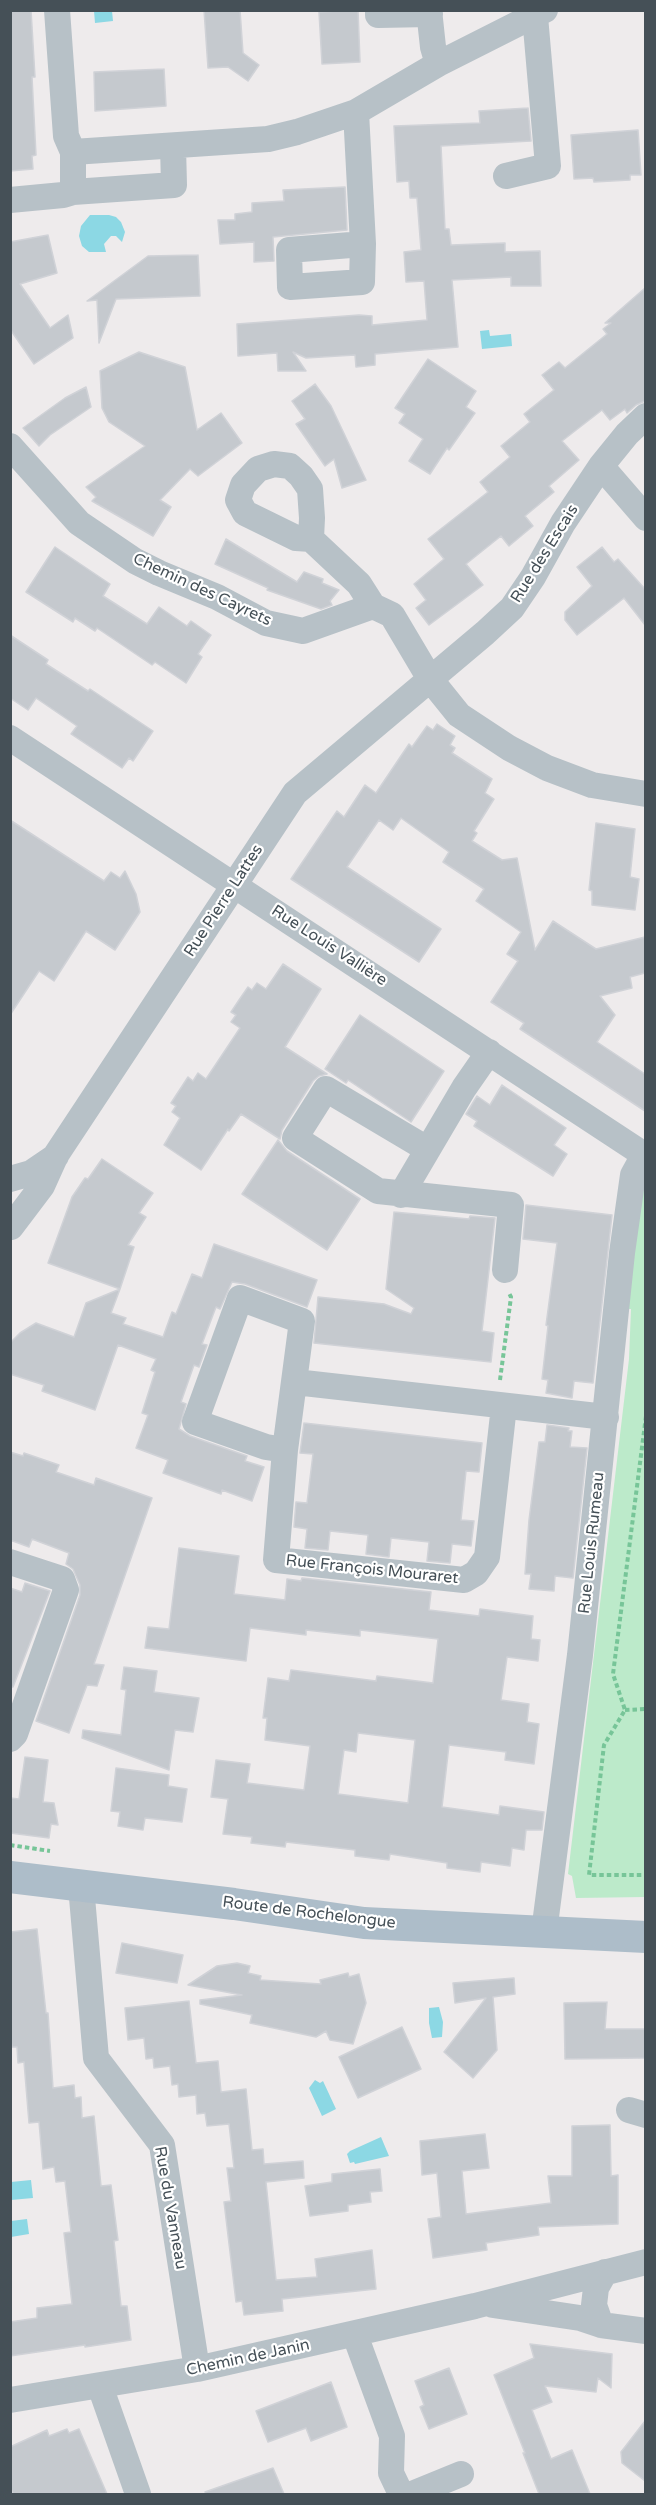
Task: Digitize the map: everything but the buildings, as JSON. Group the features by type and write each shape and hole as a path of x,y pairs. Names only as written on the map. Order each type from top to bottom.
{"main road":[{"name":"Route de Rochelongue","path":"10,1877 234,1904 364,1923 645,1937"}],"street":[{"path":"57,10 66,136 73,152 73,192"},
{"path":"378,10 378,15 429,12 433,47 438,64"},
{"path":"73,152 268,139 297,132 356,112 438,64 540,13 549,166 506,176"},
{"path":"356,112 363,244"},
{"path":"10,200 73,192 174,185 173,146"},
{"name":"Rue des Escais","path":"430,680 512,608 533,577 563,523 601,466 645,416"},
{"name":"Chemin des Cayrets","path":"10,446 79,523 151,569 217,597 266,623 303,631 373,606"},
{"path":"601,466 645,518"},
{"path":"311,539 359,584 373,606 392,615 430,680 459,715 547,768 592,785 645,794"},
{"name":"Rue Pierre Lattes","path":"11,1228 42,1186 56,1155 295,793 430,680"},
{"name":"Rue Louis Vallière","path":"10,738 645,1156"},
{"path":"401,1195 427,1149 489,1052"},
{"path":"427,1149 326,1089 295,1138 378,1191 511,1204 505,1270"},
{"name":"Rue Pierre Lattes","path":"10,1179 31,1173 56,1155"},
{"name":"Rue Louis Rumeau","path":"544,1932 580,1654 622,1253 633,1175 645,1156"},
{"path":"10,1195 14,1202 15,1215 11,1228"},
{"name":"Rue François Mouraret","path":"285,1450 266,1447 195,1422 240,1298 302,1321 285,1450 276,1560 464,1580 476,1573 487,1557 500,1405"},
{"path":"295,1382 606,1417"},
{"path":"10,1562 62,1579 66,1590 15,1734 10,1739"},
{"name":"Rue du Vanneau","path":"81,1886 96,2058 162,2145 197,2369"},
{"name":"Chemin de Janin","path":"10,2400 197,2369 355,2335 645,2262"},
{"path":"601,2325 594,2305 596,2288 605,2272"},
{"name":"Chemin de Janin","path":"483,2304 580,2318 601,2325 645,2331"},
{"path":"355,2335 392,2436 391,2473 401,2494"},
{"path":"100,2386 138,2494"},
{"path":"412,2494 461,2474"}],"path":[{"path":"500,1405 511,1297 506,1287 505,1270"},
{"path":"645,1416 613,1674 625,1710 604,1745 589,1875 645,1875"},
{"path":"625,1710 645,1709"}],"green space":[{"path":"645,1185 645,1897 576,1898 572,1876 568,1874 629,1359 631,1309 624,1309 641,1187"}],"water":[{"path":"94,11 112,11 113,21 95,23"},
{"path":"90,215 116,217 125,232 122,242 116,236 111,236 104,244 106,252 89,252 82,246 79,236 81,226"},
{"path":"489,330 490,336 511,334 512,346 482,349 480,331"},
{"path":"439,2007 443,2022 442,2037 432,2038 429,2008"},
{"path":"315,2080 320,2083 323,2081 336,2109 322,2116 309,2088"},
{"path":"381,2137 389,2156 355,2164 350,2163 347,2154 350,2151"},
{"path":"31,2180 33,2198 11,2200 11,2182"},
{"path":"27,2219 29,2234 11,2237 11,2221"}]}
